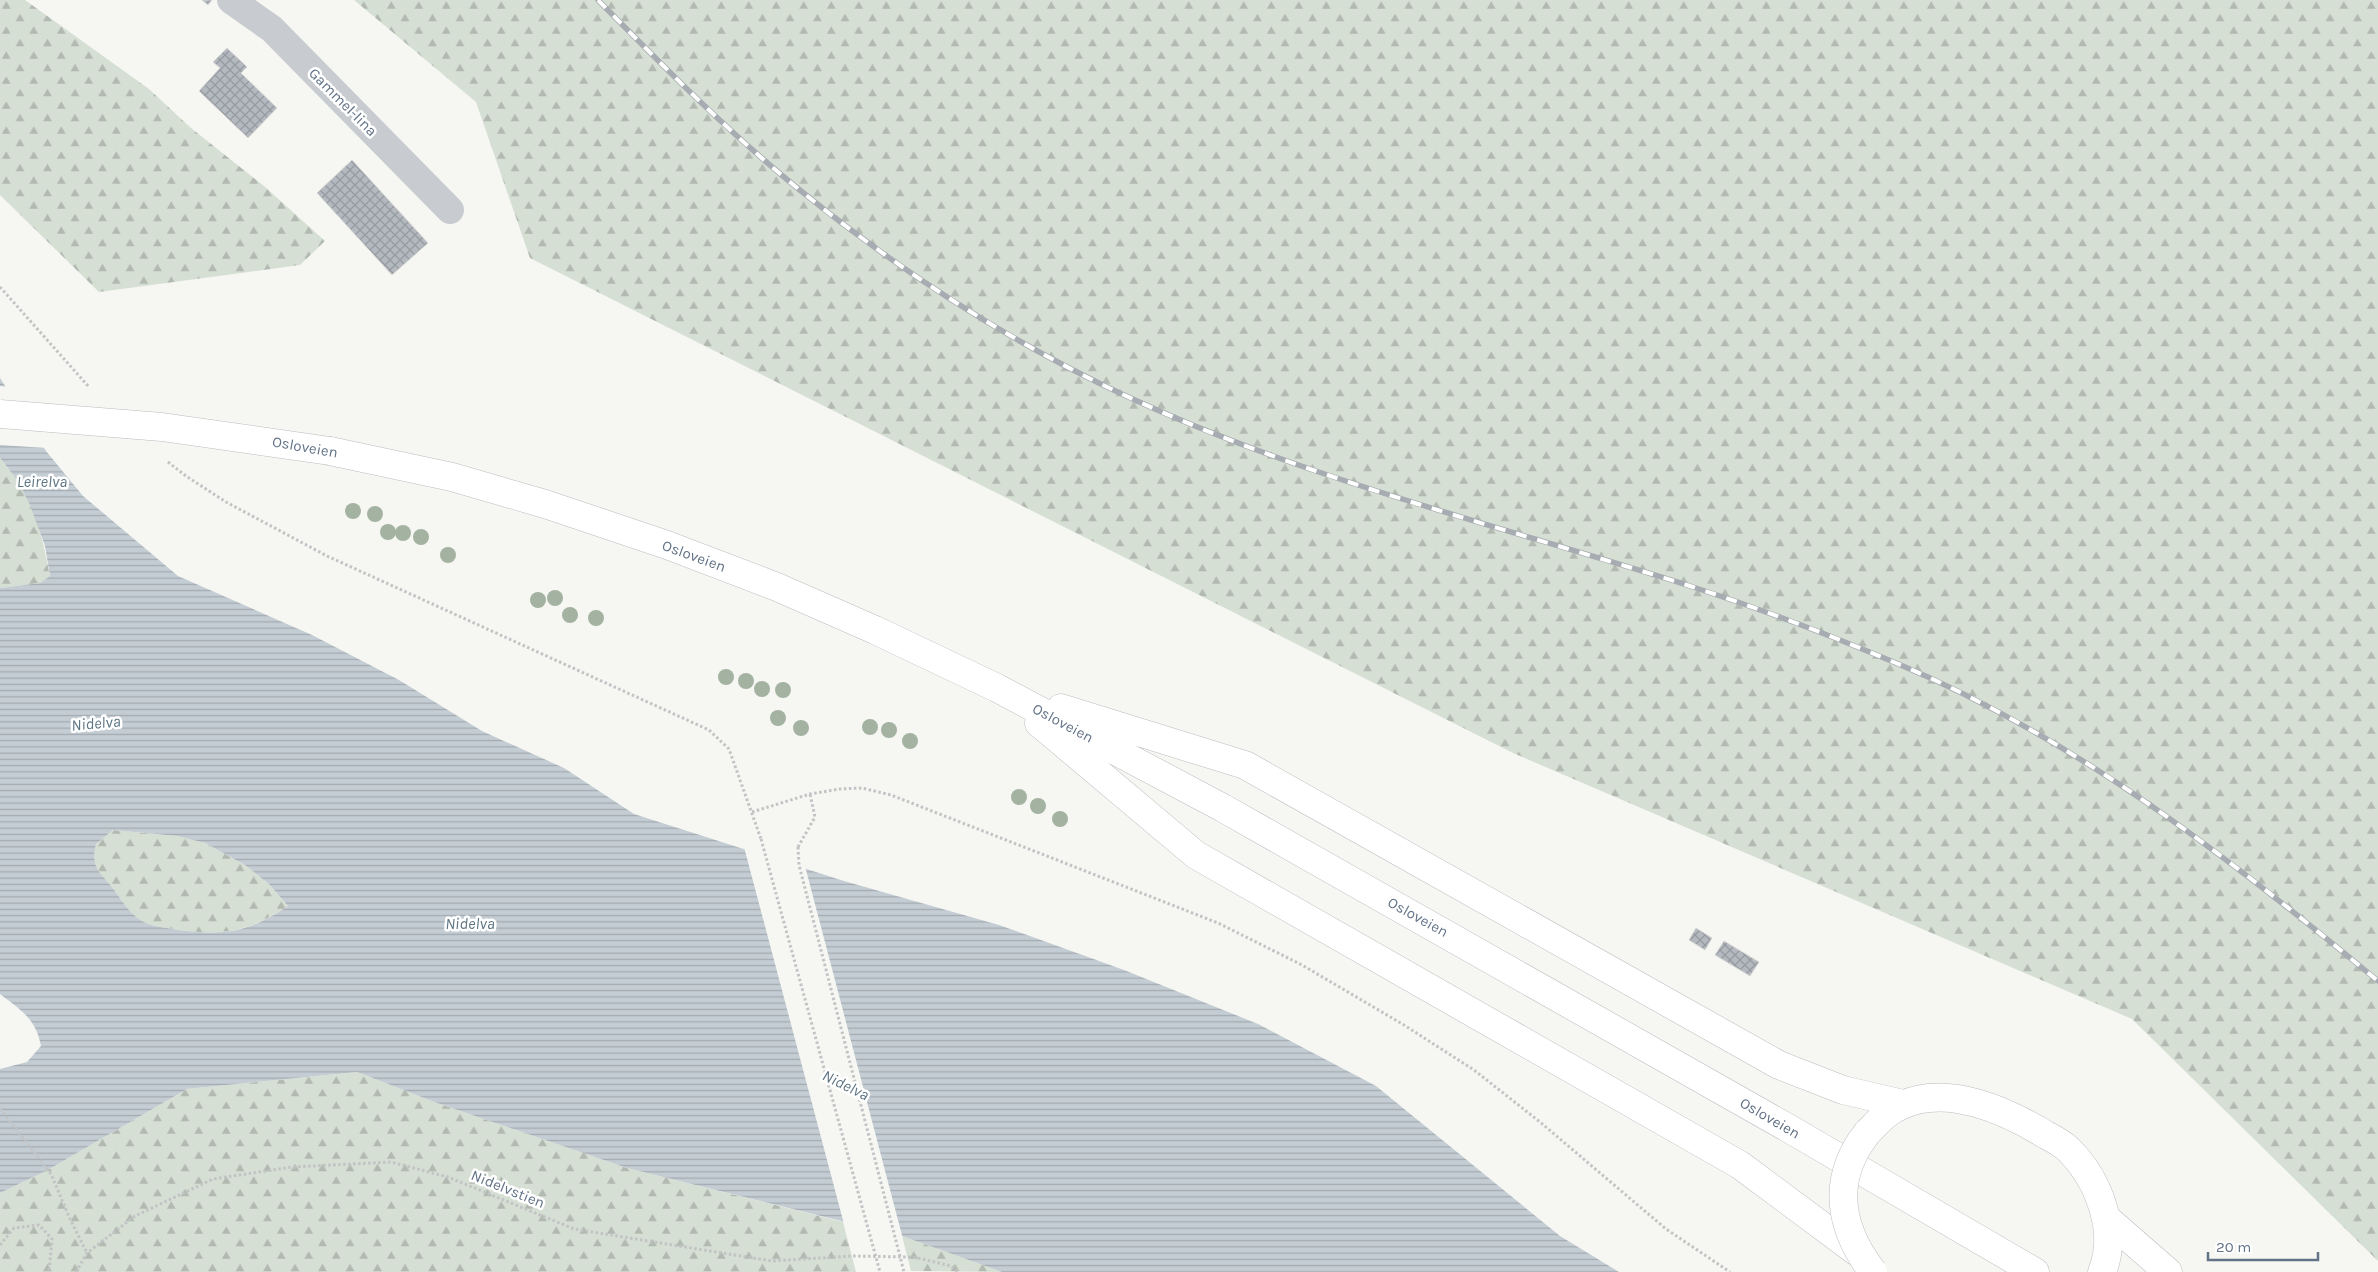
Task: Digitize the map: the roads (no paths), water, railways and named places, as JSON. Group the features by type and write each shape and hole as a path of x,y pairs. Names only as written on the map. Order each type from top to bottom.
{"highway":[{"name":"Osloveien","path":"0,414 162,427 330,451 452,477 545,504 667,545 777,587 875,630 997,688 1223,808 1780,1123 2035,1272"},
{"path":"997,688 1196,855 1740,1165 1865,1262"},
{"path":"997,688 1245,765 1779,1065 1843,1090 1904,1104"},
{"path":"1865,1262 1845,1218 1844,1191 1847,1170 1856,1147 1885,1114 1904,1104 1926,1098 1947,1098 1970,1101 2031,1126 2067,1148 2079,1160 2096,1188 2106,1218 2108,1242 2103,1270"},
{"path":"2106,1218 2168,1272"}],"street":[{"name":"Gammel-lina","path":"231,0 272,29 450,210"}],"water":[{"name":"Nidelva","path":"0,378 46,451 83,496 178,576 312,635 399,680 482,731 564,768 634,814 844,881 999,925 1124,970 1258,1024 1376,1086 1560,1236 1619,1272 1002,1272 902,1236 627,1168 437,1103 357,1072 187,1089 46,1171 0,1193 0,1069 27,1062 41,1046 39,1037 27,1016 0,994 0,588 40,583 50,576 45,546 30,505 18,481 0,458","holes":["113,830 177,836 205,843 245,865 269,884 288,906 249,927 223,932 179,930 155,926 137,918 99,872 94,858 96,844"]}],"railway":[{"path":"598,0 722,122 801,191 917,277 1039,352 1124,395 1193,425 1263,452 1405,500 1744,604 1896,663 1962,693 2026,727 2088,764 2149,804 2265,890 2378,981"}],"water label":[{"name":"Leirelva","path":"42,481"}]}
